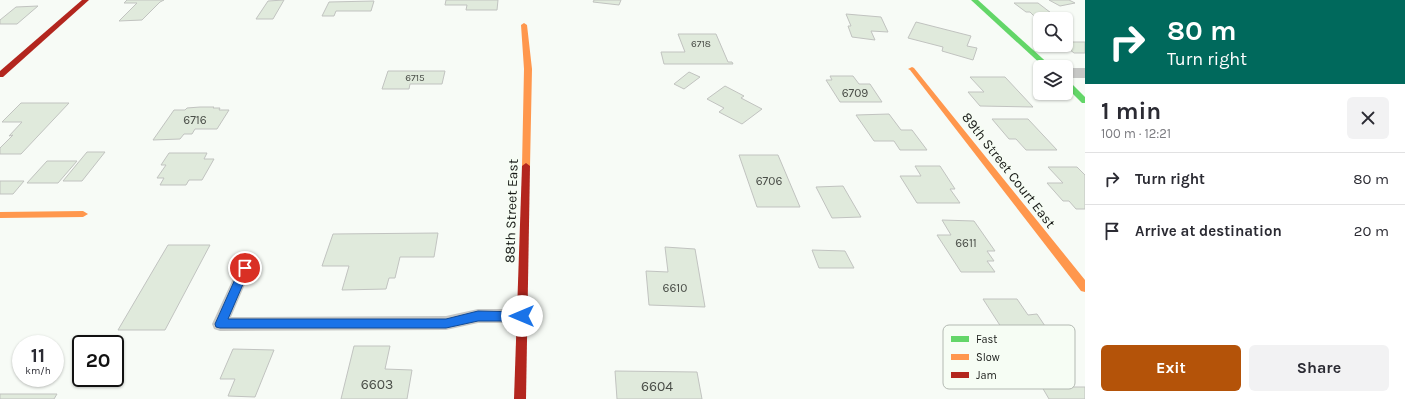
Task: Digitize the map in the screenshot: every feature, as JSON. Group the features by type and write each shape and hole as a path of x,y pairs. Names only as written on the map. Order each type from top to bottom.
{"street":[{"path":"0,75 86,0"},
{"path":"974,0 1040,60"},
{"name":"88th Street East","path":"520,399 528,69 524,25"},
{"name":"89th Street Court East","path":"912,69 1085,288"},
{"path":"1073,73 1085,73"},
{"path":"1073,89 1085,100"},
{"path":"0,215 83,214"}],"lane":[{"path":"245,268 220,324 446,323 478,316 522,316"}],"building":[{"path":"127,0 164,0 160,2 142,20 119,21 137,3 124,3"},
{"path":"284,0 273,19 256,19 268,1"},
{"path":"446,0 498,0 497,10 466,10 467,5 445,5"},
{"path":"594,0 621,0 619,5 593,2"},
{"path":"1049,0 1069,0 1075,3 1060,6"},
{"path":"374,1 371,11 336,11 334,16 322,16 329,2"},
{"path":"1014,3 1038,3 1050,12 1033,12 1033,15 1030,12 1026,12"},
{"path":"38,6 17,24 0,24 0,20 16,7"},
{"path":"846,14 881,17 888,32 871,31 875,40 852,37 848,26 851,26"},
{"path":"916,22 971,36 967,46 977,48 973,60 942,51 943,47 908,38"},
{"path":"678,34 716,34 728,62 732,62 733,64 664,64 661,52 685,52"},
{"path":"1073,42 1085,42 1085,53 1074,53"},
{"path":"388,71 445,71 442,84 410,84 409,89 382,89"},
{"path":"689,72 700,77 684,89 674,84"},
{"path":"830,76 853,76 859,84 870,84 882,102 840,102 826,80 832,80"},
{"path":"970,77 1005,77 1033,107 980,106 968,92 984,92"},
{"path":"725,86 744,96 741,98 762,109 742,124 719,112 724,108 707,99"},
{"path":"21,103 69,103 21,154 0,154 0,148 13,135 9,136 22,122 2,122"},
{"path":"214,107 213,108 220,108 219,110 229,110 217,129 195,129 192,134 184,134 180,139 153,140 174,110 185,110 187,108"},
{"path":"889,114 901,130 912,130 927,150 900,150 894,141 874,141 856,115"},
{"path":"992,119 1028,119 1057,150 1026,150 1016,139 1009,139"},
{"path":"87,152 105,152 82,181 63,181"},
{"path":"169,153 207,153 204,159 214,159 202,180 189,180 186,185 160,185 164,178 157,178 166,165 161,165"},
{"path":"739,155 778,155 800,207 757,207"},
{"path":"47,161 77,161 58,183 27,183"},
{"path":"915,166 940,166 955,189 950,189 960,203 917,203 900,176 921,176"},
{"path":"1048,167 1077,167 1085,175 1085,209 1076,209 1069,201 1063,201 1047,183 1063,183"},
{"path":"0,181 24,181 13,194 0,194"},
{"path":"843,186 861,217 832,218 816,187"},
{"path":"942,220 974,221 995,251 987,251 994,261 987,261 995,272 961,272 937,235 951,235"},
{"path":"438,233 434,257 400,257 395,278 389,278 386,289 342,290 349,266 322,266 333,234"},
{"path":"168,245 210,245 165,330 118,330"},
{"path":"665,247 695,249 705,307 649,305 646,271 668,272"},
{"path":"812,250 845,251 854,268 819,268"},
{"path":"983,299 1017,299 1028,315 1037,314 1044,325 1000,325"},
{"path":"354,346 390,346 385,369 412,370 407,399 341,399"},
{"path":"233,349 274,350 255,397 228,396 235,379 220,379"},
{"path":"615,371 697,372 702,399 617,399"},
{"path":"1075,387 1085,387 1085,399 1049,399 1043,389 1075,389"},
{"path":"0,394 57,394 54,399 0,399"}],"traffic: fast":[{"path":"974,0 1040,60"},
{"path":"1073,90 1085,101"}],"traffic: slow":[{"path":"524,25 528,69 526,166"},
{"path":"912,69 1085,288"},
{"path":"0,215 83,214"}],"traffic: jam":[{"path":"0,75 86,0"},
{"path":"520,399 526,166"}],"route":[{"path":"245,268 220,324 446,323 478,316 522,316"}]}
